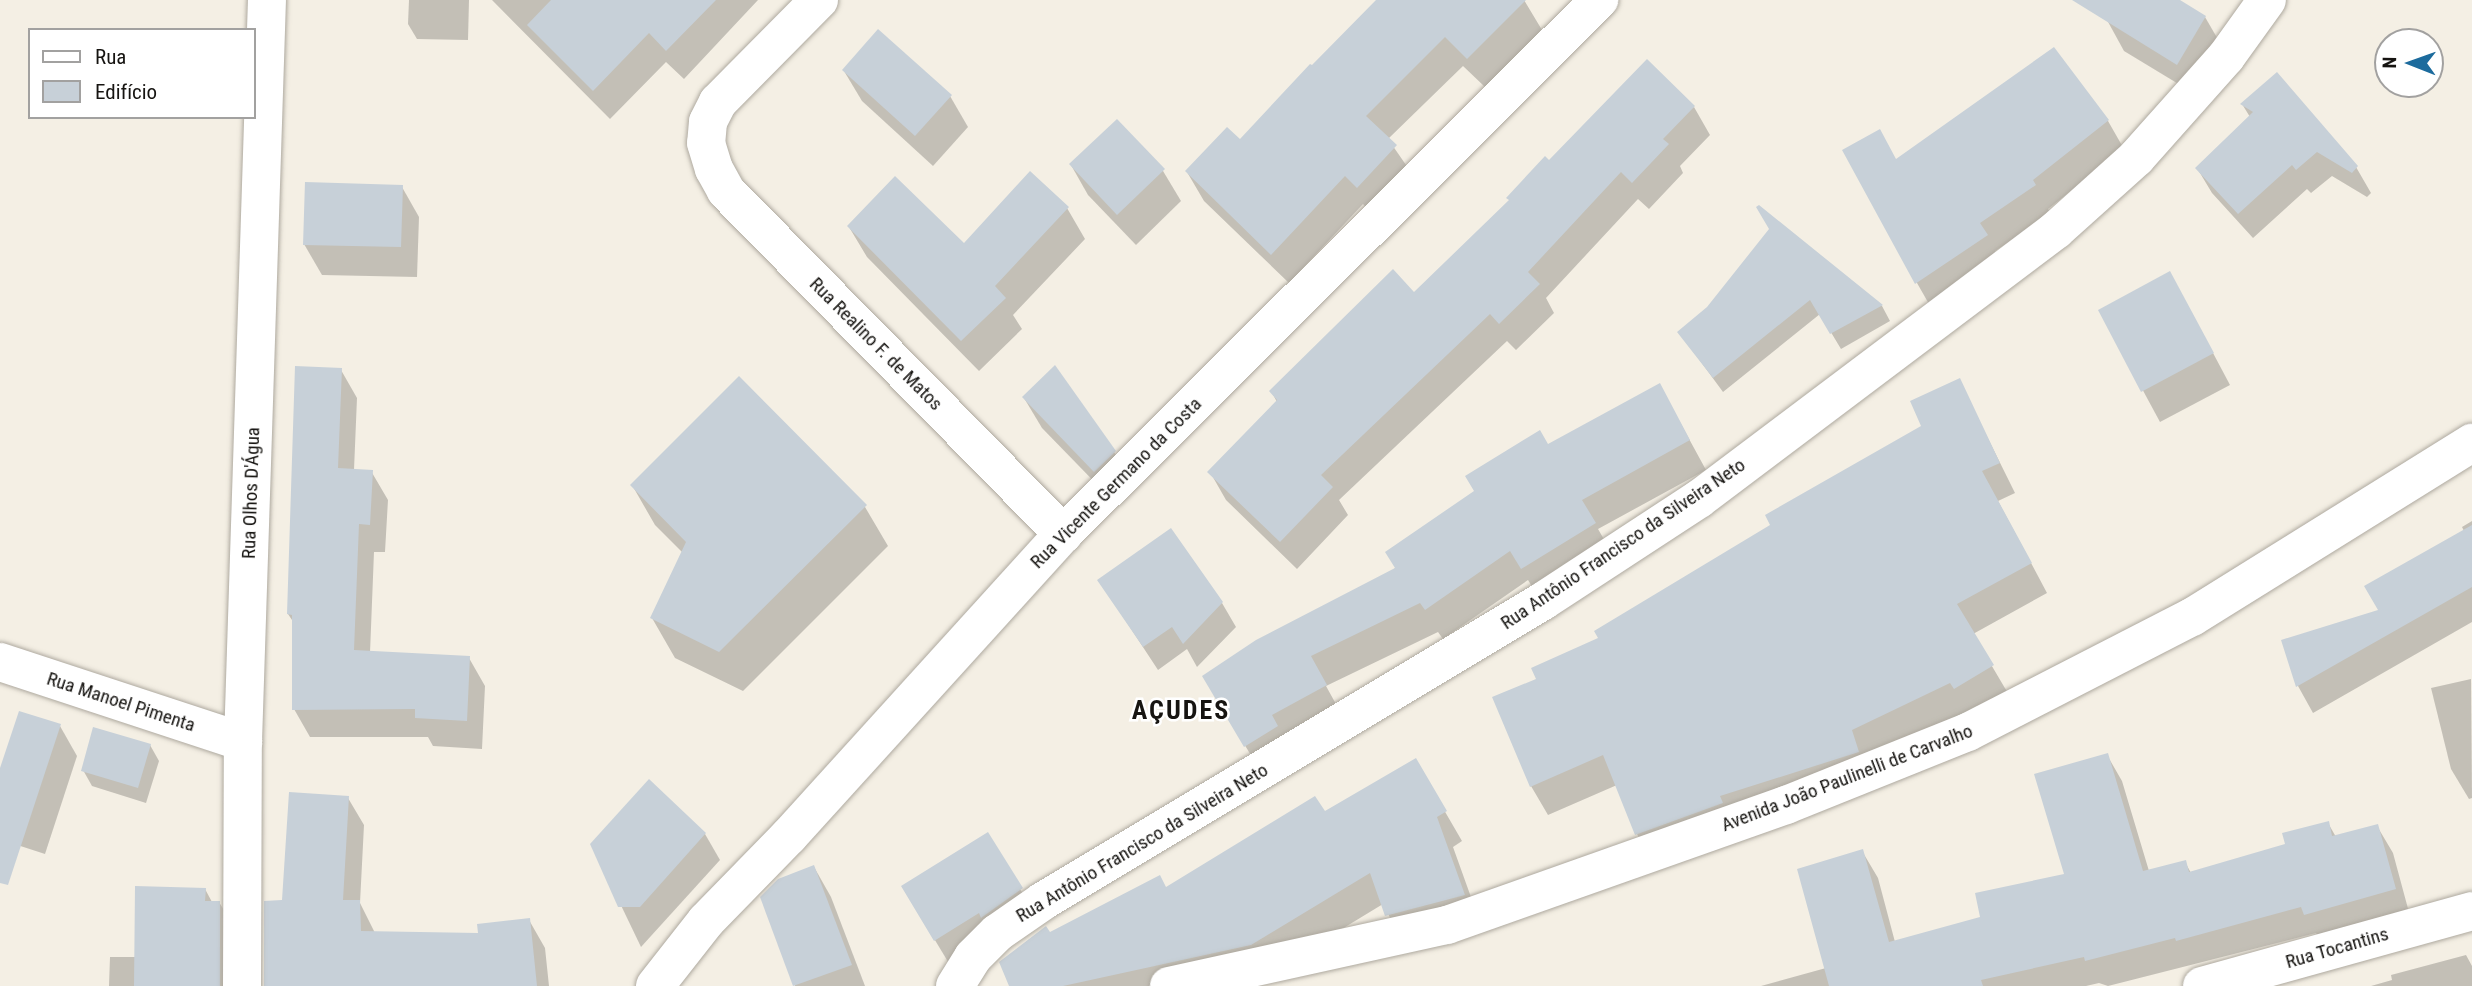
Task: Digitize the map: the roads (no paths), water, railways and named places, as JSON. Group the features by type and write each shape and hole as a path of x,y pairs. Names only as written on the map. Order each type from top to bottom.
{"street":[{"name":"Rua Olhos D'Água","path":"242,986 243,742 267,0"},
{"name":"Rua Realino F. de Matos","path":"819,0 718,102 708,122 706,143 714,169 726,191 1063,534"},
{"name":"Rua Vicente Germano da Costa","path":"655,986 706,921 789,836 1063,534 1599,0"},
{"name":"Rua Antônio Francisco da Silveira Neto","path":"955,986 973,957 997,933 1043,901 1543,601 1732,474 2056,230 2136,158 2226,57 2267,0"},
{"name":"Avenida João Paulinelli de Carvalho","path":"1169,986 1447,925 1786,804 1968,732 2192,617 2472,443"},
{"name":"Rua Manoel Pimenta","path":"0,662 243,742"},
{"name":"Rua Tocantins","path":"2202,986 2472,911"}],"district":[{"name":"AÇUDES","path":"1181,711"}]}
